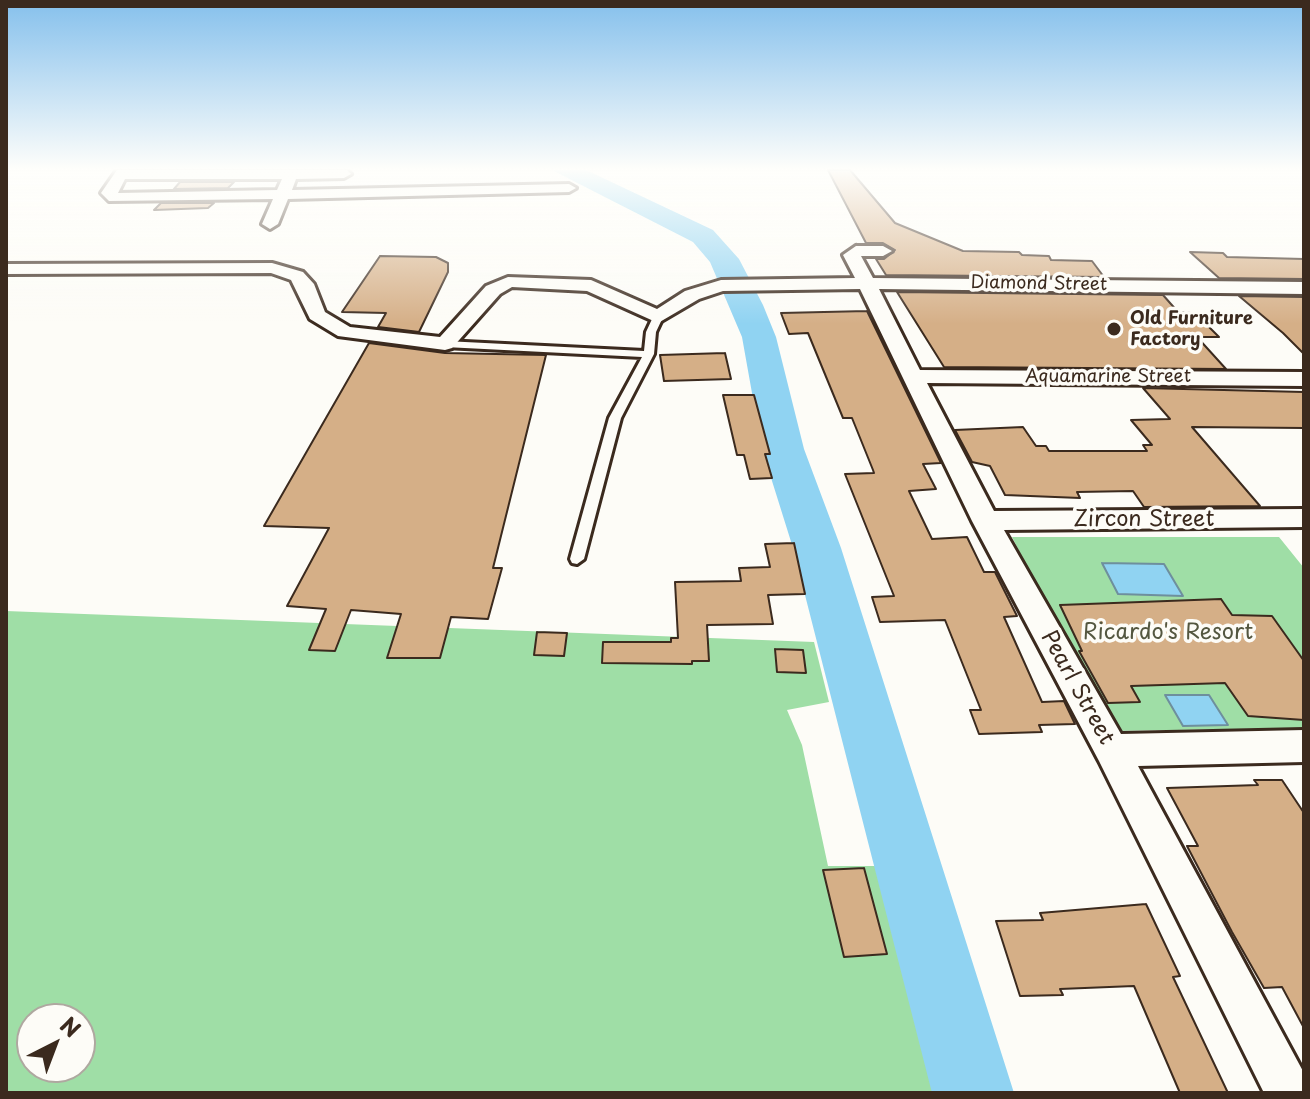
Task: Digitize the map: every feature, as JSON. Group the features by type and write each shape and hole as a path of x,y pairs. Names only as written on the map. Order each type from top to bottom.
{"street":[{"name":"Pearl Street","path":"883,251 853,253 865,283 985,521 1111,750 1289,1093"},
{"path":"6,269 272,268 297,276 305,284 317,315 345,332 445,344 476,306 508,282 591,286 658,317"},
{"name":"Diamond Street","path":"658,317 692,295 721,286 774,283 1304,288"},
{"name":"Aquamarine Street","path":"912,376 1304,379"},
{"name":"Zircon Street","path":"985,521 1304,518"},
{"path":"1111,750 1304,746"}],"lane":[{"path":"577,559 615,418 649,354 651,332 658,317"},
{"path":"445,344 649,354"}],"green space":[{"name":"Ricardo's Resort","path":"1012,537 1279,537 1304,568 1304,728 1110,731"},
{"path":"6,611 814,642 829,702 787,710 802,745 828,866 876,866 947,1093 6,1093"}],"water":[{"path":"1102,563 1164,564 1183,596 1118,594"},
{"path":"1165,695 1209,695 1228,725 1183,726"}],"building":[{"path":"855,221 894,221 963,251 1019,252 1022,255 1049,256 1051,260 1092,261 1104,277 886,275 876,259 884,259 895,250 883,243 866,243"},
{"path":"1190,252 1223,253 1227,257 1304,259 1304,279 1219,278"},
{"path":"380,256 436,257 448,263 448,272 419,332 378,327 386,313 342,312"},
{"path":"897,292 1163,295 1178,312 1195,313 1219,337 1197,337 1226,369 944,367"},
{"path":"1239,296 1304,297 1304,354 1283,333"},
{"path":"867,311 941,463 923,464 936,489 909,491 932,539 967,537 984,572 995,572 1017,616 1004,617 1042,702 1064,701 1075,724 1039,725 1042,732 979,734 970,710 981,710 945,620 880,622 872,597 894,596 845,474 874,473 852,418 843,418 808,333 789,334 781,313"},
{"path":"369,343 445,353 546,355 493,568 502,568 488,619 451,617 440,658 387,658 401,614 351,610 335,651 309,650 326,609 287,606 329,528 264,526"},
{"path":"725,353 731,379 664,381 660,355"},
{"path":"1143,388 1304,392 1304,428 1192,427 1260,506 1144,507 1133,491 1077,492 1080,498 1005,495 990,466 972,462 955,430 1023,427 1036,446 1046,446 1049,451 1147,451 1143,445 1152,445 1131,420 1170,419"},
{"path":"723,395 754,395 770,454 765,454 772,478 750,479 744,455 737,455"},
{"path":"794,543 805,594 768,595 773,624 707,625 709,661 692,661 692,664 602,663 603,642 671,642 671,638 678,638 675,582 741,581 739,568 770,567 765,544"},
{"path":"1221,599 1232,615 1272,616 1304,661 1304,720 1248,716 1225,683 1131,686 1140,702 1108,703 1079,651 1082,651 1060,605"},
{"path":"537,632 567,633 564,656 534,655"},
{"path":"775,649 803,650 806,673 777,672"},
{"path":"1254,780 1282,780 1304,813 1304,1028 1282,987 1264,988 1232,932 1187,846 1198,846 1167,788 1258,785"},
{"path":"864,868 887,954 844,957 823,870"},
{"path":"1146,904 1180,976 1173,977 1228,1093 1180,1093 1134,986 1060,989 1063,995 1020,996 996,921 1043,920 1040,913"}],"waterway":[{"path":"674,221 703,236 724,259 759,337 783,449 817,548 973,1093"}],"place":[{"name":"Old Furniture Factory","path":"1114,329"}]}
